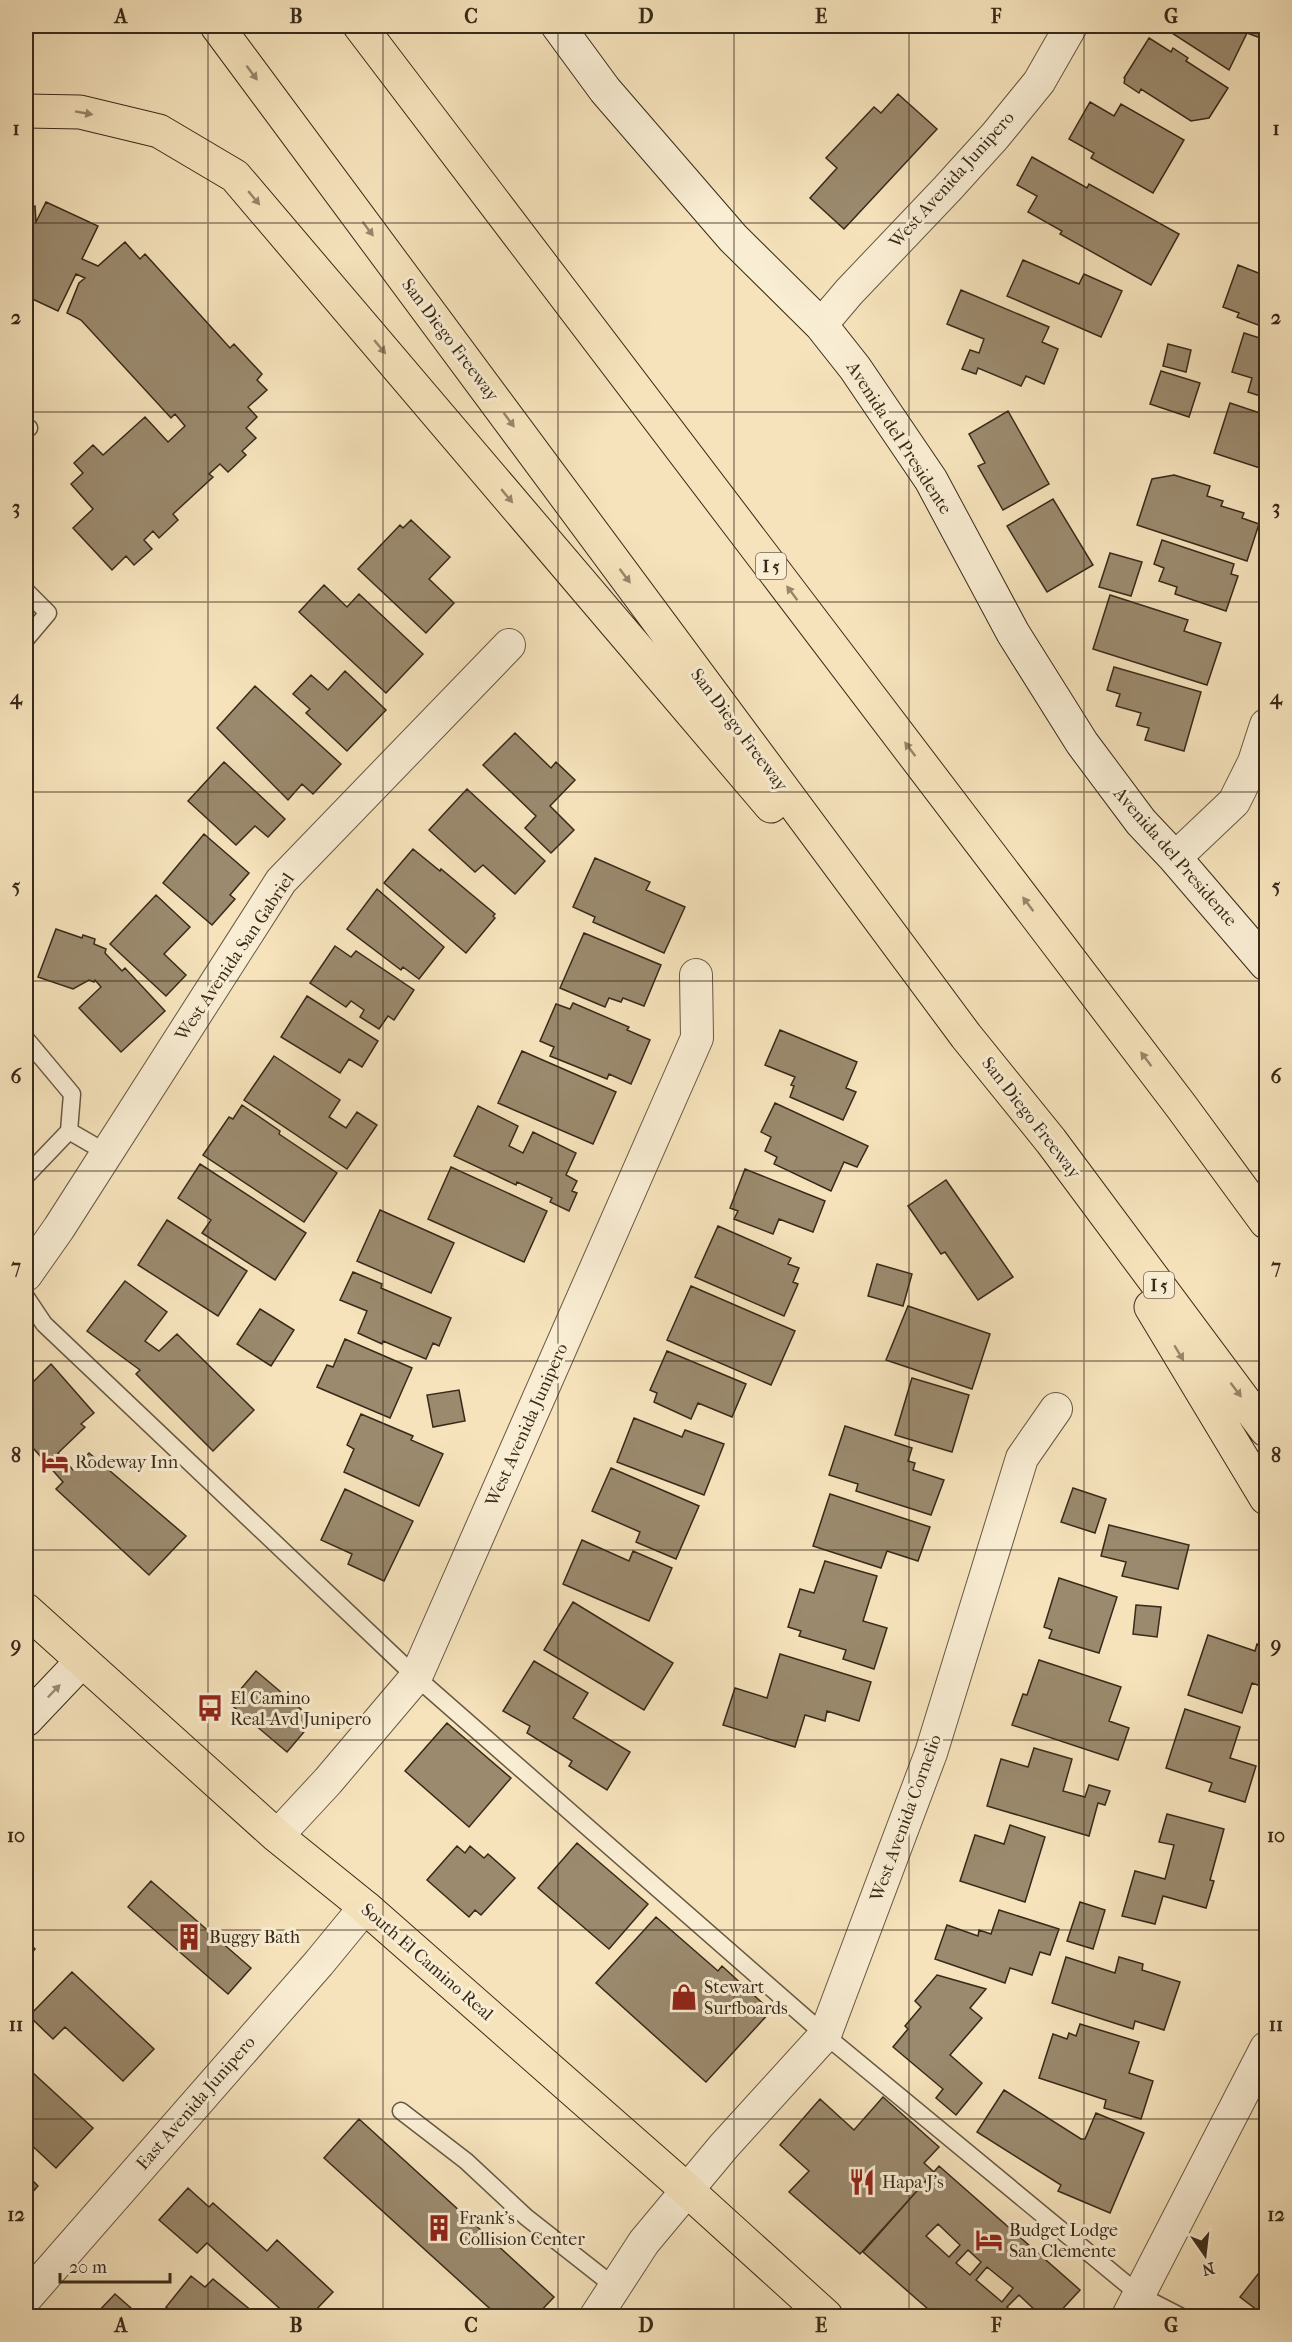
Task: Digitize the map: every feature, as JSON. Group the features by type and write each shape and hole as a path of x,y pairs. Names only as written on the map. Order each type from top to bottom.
{"main road":[{"name":"San Diego Freeway","path":"217,26 966,1036 1051,1141 1266,1430"},
{"name":"I 5","path":"360,26 1181,1106 1266,1222"},
{"name":"Avenida del Presidente","path":"558,26 605,90 733,238 821,325 855,368 931,480 1013,633 1082,743 1141,822 1266,964"},
{"path":"26,111 80,112 159,131 235,176 966,1036"},
{"path":"1181,1106 1266,1200"},
{"path":"1051,1141 1266,1498"},
{"name":"South El Camino Real","path":"26,1610 277,1836 364,1907 687,2190 826,2316"},
{"path":"26,1720 82,1661"}],"street":[{"name":"West Avenida Junipero","path":"821,325 995,136 1039,82 1071,26"},
{"name":"West Avenida San Gabriel","path":"26,1275 281,881 509,645"},
{"path":"1175,858 1234,802 1254,762 1266,725"},
{"name":"West Avenida Junipero","path":"277,1836 416,1677 697,1038 696,975"},
{"name":"West Avenida Cornelio","path":"596,2316 644,2242 724,2146 825,2035 932,1753 1022,1458 1056,1409"},
{"name":"East Avenida Junipero","path":"26,2298 319,1963 364,1907"},
{"path":"1134,2306 1266,2048"}],"lane":[{"path":"26,591 48,613 26,639"},
{"path":"26,1039 72,1094 69,1131 26,1176"},
{"path":"69,1131 106,1153"},
{"path":"26,1297 44,1324 416,1677 1134,2306 1180,2316"},
{"path":"401,2111 466,2161 526,2217 615,2287"}],"building":[{"path":"1161,26 1265,26 1258,37 1247,33 1229,70"},
{"path":"1149,38 1171,52 1173,48 1188,58 1186,61 1228,88 1209,118 1191,121 1141,89 1139,93 1124,83 1124,78"},
{"path":"898,94 937,129 844,229 810,198 837,168 826,158 874,107 881,113"},
{"path":"1090,102 1114,116 1121,104 1184,140 1153,193 1091,158 1094,153 1069,139"},
{"path":"1032,157 1087,188 1089,184 1179,234 1151,285 1060,234 1062,231 1028,212 1037,196 1017,185"},
{"path":"46,202 98,226 82,259 98,266 125,242 140,259 145,254 230,348 234,344 262,374 257,380 267,390 248,407 257,417 246,428 256,438 242,451 246,455 228,472 220,464 209,474 213,477 173,514 178,520 159,538 153,531 144,540 152,549 134,565 126,556 112,570 73,528 93,509 71,484 83,473 74,463 93,445 103,455 145,417 168,442 185,426 175,414 171,418 81,320 67,313 79,283 85,278 76,274 58,311 26,296 26,207 35,206 36,222"},
{"path":"1023,260 1079,284 1084,274 1122,291 1101,337 1007,296"},
{"path":"1238,265 1266,276 1266,328 1237,317 1239,313 1223,307"},
{"path":"961,290 1049,327 1042,342 1058,349 1044,384 1026,376 1021,386 978,368 976,374 962,369 970,350 979,353 984,339 947,324"},
{"path":"1244,333 1266,340 1266,398 1248,392 1252,378 1232,372"},
{"path":"1168,344 1191,350 1186,372 1163,366"},
{"path":"1161,371 1200,383 1189,417 1150,404"},
{"path":"1230,403 1266,415 1266,470 1214,453"},
{"path":"1008,411 1049,484 1003,510 978,466 985,463 969,434"},
{"path":"1174,475 1210,486 1207,496 1223,501 1221,506 1244,513 1242,518 1259,524 1247,561 1137,525 1152,479"},
{"path":"1053,499 1093,565 1047,592 1007,526"},
{"path":"411,520 450,557 429,579 454,603 426,633 358,569 400,525 403,528"},
{"path":"1162,540 1234,564 1231,574 1238,576 1226,611 1175,594 1177,587 1159,581 1164,568 1154,564"},
{"path":"1110,553 1142,562 1131,596 1099,587"},
{"path":"324,585 347,607 359,594 423,654 386,693 299,612"},
{"path":"1110,595 1188,620 1184,631 1221,643 1207,685 1093,649"},
{"path":"1114,667 1201,692 1184,751 1145,740 1149,728 1137,725 1141,713 1116,706 1120,694 1107,690"},
{"path":"345,671 386,710 347,751 306,713 310,709 293,694 311,675 328,690"},
{"path":"255,686 341,764 313,794 302,784 288,800 217,728"},
{"path":"515,733 551,768 556,762 575,780 550,806 574,830 551,853 525,828 536,816 483,765"},
{"path":"224,762 285,819 268,837 255,826 236,845 188,801"},
{"path":"467,789 545,861 515,894 483,865 475,872 429,830"},
{"path":"204,834 249,873 230,895 235,899 212,925 163,883"},
{"path":"413,849 495,914 493,916 495,918 466,953 384,883"},
{"path":"595,858 650,882 646,890 685,907 664,953 593,922 595,917 573,907"},
{"path":"377,889 444,947 419,979 403,967 401,970 347,929"},
{"path":"156,895 190,927 164,954 186,975 166,996 110,944"},
{"path":"56,929 82,938 83,935 95,939 94,944 106,949 105,953 122,971 125,968 165,1011 121,1052 79,1008 101,987 95,980 94,982 89,980 73,989 38,977"},
{"path":"584,933 661,965 644,1006 623,998 621,1002 609,998 605,1007 560,988"},
{"path":"335,946 351,957 356,951 414,990 394,1020 388,1016 379,1029 360,1017 364,1010 351,1001 346,1007 310,983"},
{"path":"307,996 378,1041 362,1067 349,1059 340,1073 281,1037"},
{"path":"573,1003 629,1027 627,1030 650,1040 631,1084 609,1074 607,1079 550,1056 554,1047 540,1041 556,1004 570,1009"},
{"path":"780,1030 857,1062 846,1088 856,1092 843,1120 790,1097 794,1086 791,1085 795,1077 765,1065"},
{"path":"522,1051 616,1092 593,1144 498,1103"},
{"path":"274,1056 340,1100 329,1117 346,1128 357,1112 377,1125 347,1169 244,1100"},
{"path":"775,1103 868,1146 857,1167 844,1162 831,1191 774,1164 777,1157 765,1151 771,1137 761,1132"},
{"path":"242,1105 280,1131 279,1134 337,1173 304,1222 203,1155 229,1117 233,1119"},
{"path":"478,1106 518,1126 509,1146 523,1153 533,1132 576,1153 566,1175 577,1181 572,1191 577,1193 569,1211 550,1202 552,1198 517,1182 516,1185 454,1156"},
{"path":"200,1164 306,1233 275,1280 202,1233 211,1220 178,1198"},
{"path":"451,1167 547,1211 524,1262 428,1219"},
{"path":"745,1169 825,1201 813,1232 779,1219 773,1234 734,1219 738,1211 730,1208"},
{"path":"946,1180 1013,1277 978,1300 945,1252 941,1254 908,1206"},
{"path":"380,1210 454,1243 431,1293 357,1261"},
{"path":"167,1220 247,1271 218,1316 138,1265"},
{"path":"718,1226 791,1258 788,1264 799,1268 793,1282 798,1284 784,1316 695,1277"},
{"path":"877,1264 912,1274 903,1306 868,1296"},
{"path":"353,1272 382,1284 381,1288 451,1318 439,1346 433,1343 426,1359 358,1333 367,1311 340,1300"},
{"path":"125,1281 167,1312 145,1341 159,1351 177,1334 254,1410 213,1451 136,1374 140,1370 87,1331"},
{"path":"691,1286 795,1331 771,1385 667,1340"},
{"path":"908,1306 990,1334 972,1389 886,1360"},
{"path":"260,1309 294,1330 271,1366 237,1344"},
{"path":"345,1339 412,1368 390,1418 317,1387 327,1365 333,1367"},
{"path":"667,1351 746,1384 732,1417 698,1403 691,1419 654,1402 657,1393 650,1390"},
{"name":"Rodeway Inn","path":"51,1364 94,1413 81,1424 85,1427 58,1453 73,1470 89,1453 186,1536 149,1575 56,1489 63,1482 26,1440 26,1389"},
{"path":"912,1378 969,1395 952,1452 895,1435"},
{"path":"459,1390 465,1421 433,1427 427,1395"},
{"path":"361,1414 413,1436 411,1440 443,1454 419,1506 344,1472 354,1449 347,1445"},
{"path":"634,1418 682,1437 685,1430 724,1444 704,1495 617,1462"},
{"path":"845,1426 912,1448 908,1461 915,1463 913,1470 944,1480 931,1515 856,1491 858,1484 829,1475"},
{"path":"611,1468 699,1506 676,1559 636,1542 640,1532 592,1511"},
{"path":"1073,1488 1106,1499 1095,1533 1061,1522"},
{"path":"345,1489 413,1521 384,1581 348,1564 352,1554 321,1540"},
{"path":"830,1494 930,1527 918,1561 887,1551 881,1568 813,1546"},
{"path":"1109,1525 1189,1545 1178,1589 1122,1576 1126,1562 1101,1556"},
{"path":"582,1540 629,1561 633,1551 672,1568 649,1621 563,1584"},
{"path":"825,1561 877,1576 863,1621 887,1628 874,1669 843,1659 846,1650 799,1636 801,1631 788,1627 800,1589 814,1593"},
{"path":"1059,1578 1117,1597 1099,1653 1049,1638 1052,1630 1044,1627"},
{"path":"573,1602 673,1663 644,1710 544,1650"},
{"path":"1136,1605 1161,1607 1157,1637 1133,1634"},
{"path":"1208,1635 1255,1651 1257,1644 1266,1648 1266,1688 1252,1683 1242,1713 1188,1695"},
{"path":"780,1654 871,1682 859,1721 827,1711 825,1721 805,1715 795,1747 723,1725 735,1688 767,1698"},
{"path":"1039,1660 1121,1687 1109,1721 1129,1728 1118,1760 1012,1725 1023,1694 1027,1695"},
{"path":"534,1661 588,1693 573,1718 630,1752 607,1790 569,1766 572,1761 527,1733 530,1726 503,1711"},
{"path":"256,1671 314,1720 287,1752 229,1703"},
{"path":"1185,1709 1240,1727 1230,1758 1256,1766 1245,1802 1209,1791 1212,1783 1166,1768"},
{"path":"447,1723 511,1778 469,1827 405,1771"},
{"path":"1034,1748 1072,1759 1063,1791 1085,1797 1089,1785 1110,1791 1105,1805 1098,1803 1089,1836 987,1806 1001,1759 1028,1767"},
{"path":"1167,1814 1224,1829 1210,1880 1214,1881 1206,1908 1163,1896 1155,1924 1122,1916 1135,1871 1165,1879 1174,1845 1159,1842"},
{"path":"1010,1825 1045,1837 1025,1902 960,1881 975,1835 1004,1844"},
{"path":"577,1843 648,1904 609,1949 538,1888"},
{"path":"457,1846 465,1853 470,1846 484,1858 488,1854 515,1878 481,1915 475,1910 469,1917 427,1880"},
{"name":"Buggy Bath","path":"151,1881 251,1968 228,1994 128,1907"},
{"path":"1080,1902 1105,1910 1093,1949 1067,1941"},
{"path":"999,1910 1059,1929 1050,1955 1040,1952 1032,1975 1010,1968 1005,1983 935,1959 947,1925 978,1936 979,1930 991,1934"},
{"name":"Stewart Surfboards","path":"656,1917 718,1971 722,1966 771,2011 706,2082 596,1983"},
{"path":"26,1940 35,1949 26,1959"},
{"path":"1066,1957 1115,1973 1119,1957 1143,1964 1142,1970 1180,1982 1164,2030 1135,2021 1133,2029 1052,2003"},
{"path":"72,1972 154,2049 123,2081 65,2027 53,2039 29,2016"},
{"path":"937,1975 986,1989 970,2008 982,2018 950,2055 982,2083 956,2115 936,2098 943,2089 893,2047 908,2029 905,2026 921,2007 915,2001"},
{"path":"1080,2024 1139,2042 1129,2073 1153,2081 1141,2119 1104,2108 1106,2100 1039,2078 1053,2034 1067,2039 1069,2033 1076,2036"},
{"path":"32,2072 93,2128 56,2168 26,2140 26,2079"},
{"path":"1004,2090 1081,2139 1085,2139 1096,2113 1144,2133 1110,2213 1058,2191 1061,2185 977,2132"},
{"name":"Hapa J's","path":"883,2097 939,2147 924,2163 934,2172 860,2254 789,2192 809,2171 780,2145 820,2099 854,2130"},
{"name":"Frank's Collision Center","path":"359,2119 554,2297 536,2316 498,2316 324,2158"},
{"name":"Budget Lodge San Clemente","path":"939,2166 1080,2290 1056,2316 1033,2316 1037,2312 1019,2295 1007,2307 1018,2316 936,2316 863,2252","holes":["938,2224 960,2245 949,2257 926,2236","968,2250 981,2262 970,2275 956,2263","987,2267 1013,2288 1002,2302 976,2280"]},
{"path":"26,2174 38,2186 26,2199"},
{"path":"188,2188 209,2207 213,2203 267,2251 277,2240 333,2292 310,2316 288,2316 207,2243 197,2253 159,2220"},
{"path":"1266,2264 1266,2316 1265,2316 1240,2297"},
{"path":"191,2276 205,2287 213,2279 258,2316 178,2316 166,2307"},
{"path":"115,2294 140,2316 94,2316"}],"place":[{"name":"Rodeway Inn","path":"55,1462"},
{"name":"El Camino Real-Avd Junipero","path":"210,1708"},
{"name":"Buggy Bath","path":"189,1937"},
{"name":"Stewart Surfboards","path":"684,1997"},
{"name":"Hapa J's","path":"862,2182"},
{"name":"Frank's Collision Center","path":"439,2228"},
{"name":"Budget Lodge San Clemente","path":"989,2240"}]}
